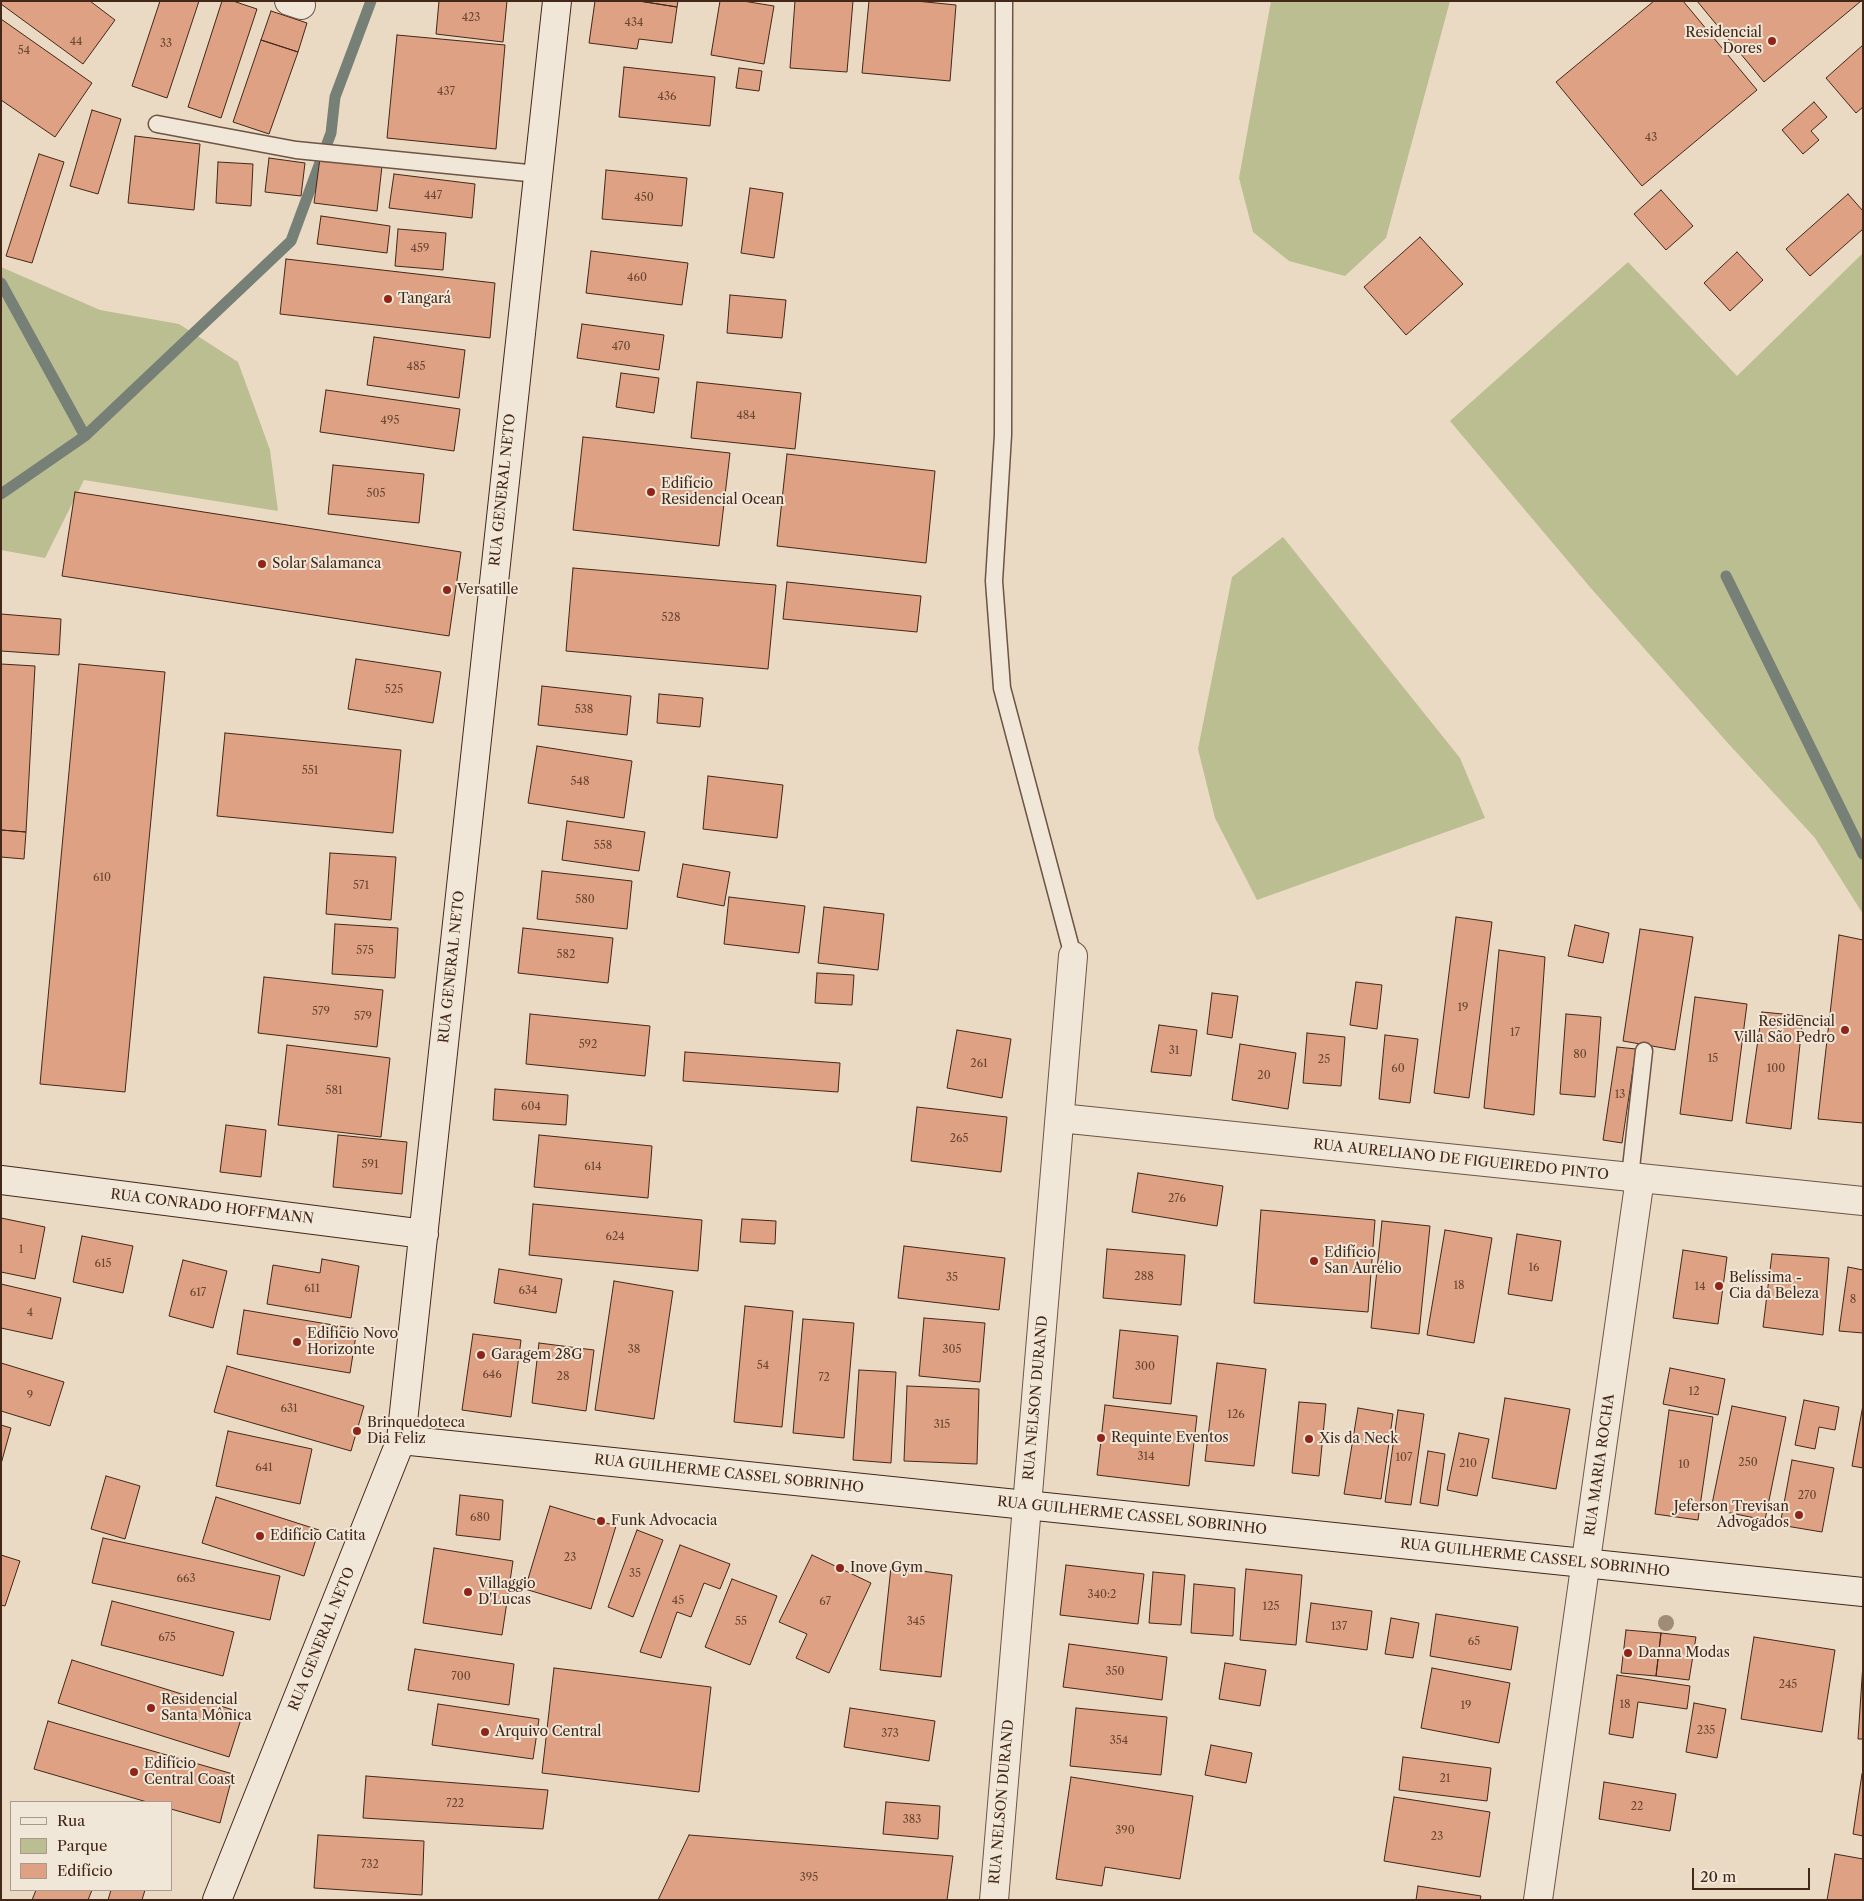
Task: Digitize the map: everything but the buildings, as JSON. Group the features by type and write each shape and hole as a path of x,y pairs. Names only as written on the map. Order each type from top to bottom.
{"street":[{"name":"RUA GENERAL NETO","path":"217,1900 401,1440 557,1"},
{"name":"RUA NELSON DURAND","path":"994,1900 1073,956"},
{"name":"RUA AURELIANO DE FIGUEIREDO PINTO","path":"1060,1118 1863,1201"},
{"name":"RUA MARIA ROCHA","path":"1538,1900 1586,1563 1635,1178"},
{"name":"RUA CONRADO HOFFMANN","path":"1,1180 424,1234"},
{"name":"RUA GUILHERME CASSEL SOBRINHO","path":"401,1440 1863,1592"}],"lane":[{"path":"1004,1 1003,435 994,590 1002,688 1073,956"},
{"path":"157,124 296,150 538,174"},
{"path":"1635,1178 1644,1051"}],"green space":[{"path":"1271,1 1450,1 1386,238 1345,276 1289,261 1253,232 1239,178"},
{"path":"1863,253 1863,914 1815,838 1589,586 1450,421 1628,262 1737,376"},
{"path":"1,267 100,310 179,324 238,362 270,450 278,511 84,480 45,558 1,550"},
{"path":"1283,537 1460,758 1485,818 1257,900 1215,818 1198,749 1232,577"}],"waterway":[{"path":"85,436 291,241 331,133 335,97 371,1"},
{"path":"1,283 85,436 1,494"},
{"path":"1726,576 1863,854"}],"place":[{"name":"Residencial Dores","path":"1772,41"},
{"name":"Tangará","path":"388,299"},
{"name":"Edifício Residencial Ocean","path":"651,492"},
{"name":"Solar Salamanca","path":"262,564"},
{"name":"Versatille","path":"447,590"},
{"name":"Residencial Villa São Pedro","path":"1845,1030"},
{"name":"Edifício San Aurélio","path":"1314,1261"},
{"name":"Belíssima - Cia da Beleza","path":"1719,1286"},
{"name":"Edifício Novo Horizonte","path":"297,1342"},
{"name":"Garagem 28G","path":"481,1355"},
{"name":"Brinquedoteca Dia Feliz","path":"357,1431"},
{"name":"Requinte Eventos","path":"1101,1438"},
{"name":"Xis da Neck","path":"1309,1439"},
{"name":"Jeferson Trevisan Advogados","path":"1799,1515"},
{"name":"Funk Advocacia","path":"601,1521"},
{"name":"Edifício Catita","path":"260,1536"},
{"name":"Inove Gym","path":"840,1568"},
{"name":"Villaggio D'Lucas","path":"468,1592"},
{"name":"Danna Modas","path":"1628,1653"},
{"name":"Residencial Santa Mônica","path":"151,1708"},
{"name":"Arquivo Central","path":"485,1732"},
{"name":"Edifício Central Coast","path":"134,1772"}]}
